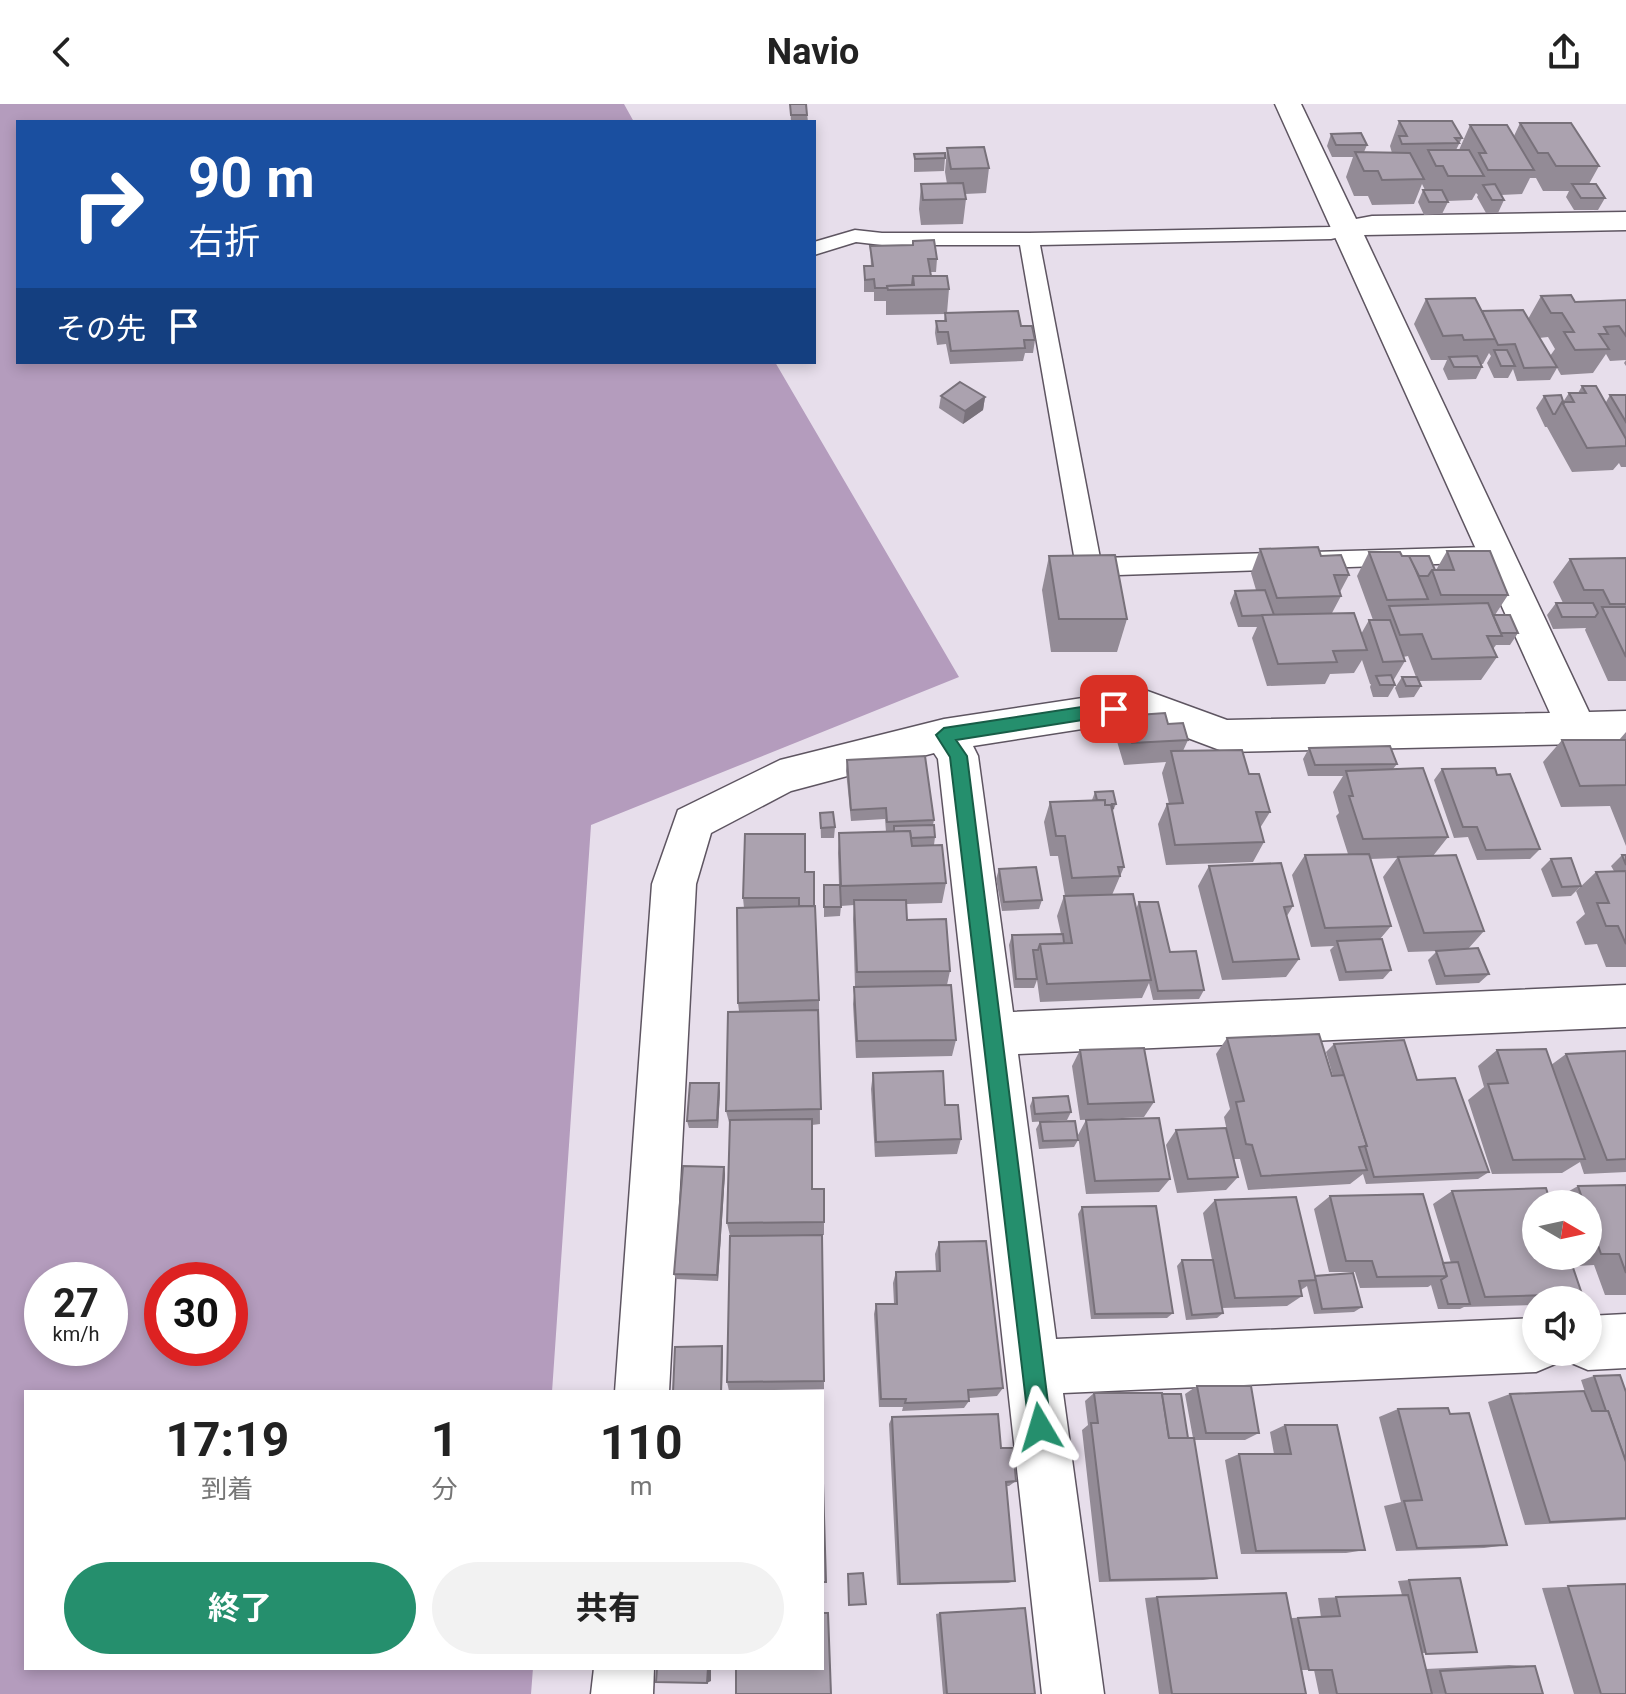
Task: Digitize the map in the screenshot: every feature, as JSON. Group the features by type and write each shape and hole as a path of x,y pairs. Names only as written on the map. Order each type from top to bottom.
{"street":[{"path":"1288,104 1577,729"},
{"path":"1346,230 1372,225 1626,221"},
{"path":"642,1390 674,884 693,822 780,777 944,735 1142,704 1225,736 1626,727"},
{"path":"944,735 958,756 1073,1694"},
{"path":"992,1034 1626,1006"},
{"path":"1602,1342 1626,1341"},
{"path":"1033,1367 1522,1346"},
{"path":"622,1694 624,1670"}],"lane":[{"path":"816,248 855,236 882,239 1029,239 1346,230"},
{"path":"1029,239 1089,567 1495,556"}],"shaded area":[{"path":"0,104 624,104 633,120 16,120 16,364 776,364 959,677 591,825 552,1390 24,1390 24,1670 533,1670 531,1694 0,1694"}],"building":[{"path":"790,104 806,104 807,115 791,115"},
{"path":"1399,121 1452,121 1462,138 1455,138 1459,143 1402,144 1399,136 1407,136"},
{"path":"1520,123 1571,123 1599,166 1556,166 1548,153 1538,153"},
{"path":"1470,125 1507,125 1534,170 1488,170 1479,153 1486,153"},
{"path":"1361,133 1367,145 1336,145 1331,134"},
{"path":"984,147 989,168 951,169 947,148"},
{"path":"1428,150 1469,150 1484,176 1448,176 1443,166 1436,166"},
{"path":"1355,152 1410,153 1424,179 1382,180 1378,171 1364,171"},
{"path":"945,153 945,158 915,159 914,154"},
{"path":"963,183 966,199 923,200 921,184"},
{"path":"1495,184 1504,200 1492,200 1483,185"},
{"path":"1572,184 1596,184 1605,198 1581,198"},
{"path":"1423,190 1442,190 1448,202 1429,202"},
{"path":"934,240 937,259 928,259 931,276 913,276 912,285 887,288 875,288 874,279 865,280 864,266 873,266 870,246 913,245 913,241"},
{"path":"913,276 947,276 949,289 888,290 887,286 914,285"},
{"path":"1571,295 1575,302 1626,300 1626,336 1619,326 1604,327 1608,334 1599,334 1609,349 1575,350 1564,332 1574,332 1562,313 1551,313 1541,296"},
{"path":"1475,298 1496,339 1464,340 1462,335 1443,336 1426,299"},
{"path":"1523,310 1557,367 1524,368 1515,344 1498,345 1482,311"},
{"path":"1018,311 1021,326 1032,326 1035,340 1024,340 1025,348 951,351 948,332 938,332 936,321 946,321 945,313"},
{"path":"1494,350 1507,350 1515,366 1501,366"},
{"path":"1477,356 1482,367 1454,367 1449,357"},
{"path":"960,382 985,397 965,411 941,396"},
{"path":"1582,386 1596,386 1626,439 1626,446 1587,448 1562,402 1574,402 1569,393 1586,393"},
{"path":"1561,395 1564,404 1562,402 1553,414 1544,396"},
{"path":"1610,395 1626,395 1626,422"},
{"path":"1318,547 1321,556 1341,555 1349,575 1334,575 1341,596 1277,598 1260,549"},
{"path":"1447,551 1490,551 1508,595 1441,595 1432,570 1454,570"},
{"path":"1369,552 1400,552 1402,556 1410,556 1428,599 1387,600"},
{"path":"1115,555 1127,619 1059,619 1049,556"},
{"path":"1409,556 1429,556 1435,570 1428,576 1419,576"},
{"path":"1626,558 1626,604 1610,604 1603,590 1584,590 1570,559"},
{"path":"1265,590 1274,615 1242,616 1235,591"},
{"path":"1488,603 1502,636 1487,636 1497,657 1432,659 1422,634 1400,635 1389,606"},
{"path":"1556,603 1593,603 1598,613 1595,617 1562,617"},
{"path":"1602,607 1626,607 1626,657"},
{"path":"1354,613 1367,650 1333,651 1337,662 1278,664 1262,615"},
{"path":"1493,615 1510,615 1518,633 1501,633"},
{"path":"1369,620 1390,620 1405,661 1383,662"},
{"path":"1391,675 1395,685 1380,685 1376,676"},
{"path":"1402,677 1417,677 1421,686 1406,686"},
{"path":"1165,713 1168,724 1183,723 1188,740 1132,743 1124,716"},
{"path":"1562,740 1626,740 1626,785 1580,786"},
{"path":"1390,746 1397,764 1315,765 1309,748"},
{"path":"1242,750 1249,774 1259,774 1270,812 1256,812 1264,842 1175,845 1167,804 1183,803 1171,751"},
{"path":"925,756 934,820 887,822 886,808 851,810 847,760"},
{"path":"1423,768 1448,837 1363,839 1349,796 1353,796 1346,771"},
{"path":"1495,768 1497,775 1510,774 1540,849 1486,850 1477,827 1463,827 1442,769"},
{"path":"1113,791 1116,804 1112,804 1113,808 1105,805 1105,800 1097,800 1095,792"},
{"path":"1105,800 1105,805 1111,805 1124,867 1118,867 1120,876 1072,878 1065,836 1056,836 1050,802"},
{"path":"833,812 835,827 821,828 820,813"},
{"path":"934,825 935,837 911,838 910,831 894,832 894,826"},
{"path":"910,831 912,846 942,845 946,883 841,886 839,833"},
{"path":"745,834 805,834 805,872 814,872 814,906 799,906 799,898 743,898"},
{"path":"1369,854 1391,926 1325,928 1305,855"},
{"path":"1456,855 1484,931 1424,933 1398,857"},
{"path":"1571,858 1581,886 1562,887 1551,859"},
{"path":"1281,863 1293,906 1284,907 1299,959 1233,962 1209,866"},
{"path":"1036,867 1042,900 1004,902 999,869"},
{"path":"1626,871 1626,944 1618,926 1606,926 1597,903 1609,903 1596,872"},
{"path":"824,885 840,885 841,907 824,907"},
{"path":"1133,894 1151,980 1047,984 1040,944 1072,943 1064,896"},
{"path":"854,900 906,900 907,920 946,919 950,971 857,972"},
{"path":"1139,902 1158,902 1170,952 1196,951 1204,990 1158,991"},
{"path":"815,906 819,1000 738,1003 737,908"},
{"path":"1063,934 1064,943 1040,944 1038,950 1033,950 1037,979 1016,979 1012,935"},
{"path":"1382,939 1391,970 1346,972 1337,941"},
{"path":"1478,948 1489,974 1445,976 1436,951"},
{"path":"951,985 956,1040 857,1041 854,987"},
{"path":"818,1010 821,1109 726,1111 728,1012"},
{"path":"1319,1034 1332,1076 1345,1075 1367,1146 1359,1147 1367,1170 1261,1176 1252,1145 1246,1144 1236,1102 1244,1101 1227,1038"},
{"path":"1404,1040 1417,1080 1455,1078 1489,1172 1374,1177 1334,1044"},
{"path":"1144,1048 1154,1102 1088,1104 1080,1050"},
{"path":"1546,1049 1585,1159 1513,1160 1488,1084 1508,1083 1497,1050"},
{"path":"1626,1051 1626,1159 1607,1160 1566,1054"},
{"path":"943,1071 945,1105 958,1105 961,1139 876,1142 873,1073"},
{"path":"690,1083 719,1083 717,1120 687,1121"},
{"path":"1068,1096 1071,1112 1035,1114 1033,1098"},
{"path":"1159,1118 1170,1179 1095,1181 1086,1120"},
{"path":"812,1119 812,1189 824,1189 824,1222 727,1223 730,1120"},
{"path":"1075,1121 1078,1140 1043,1141 1040,1122"},
{"path":"1226,1128 1238,1177 1188,1179 1176,1130"},
{"path":"683,1166 724,1167 717,1275 674,1274"},
{"path":"1626,1185 1626,1273 1619,1254 1602,1254 1602,1190 1579,1190 1578,1186"},
{"path":"1546,1188 1522,1190 1522,1270 1574,1270 1579,1286 1522,1286 1522,1296 1485,1297 1452,1191"},
{"path":"1423,1194 1447,1276 1377,1277 1372,1261 1346,1261 1330,1196"},
{"path":"1296,1197 1316,1280 1299,1281 1302,1296 1235,1298 1215,1200"},
{"path":"1156,1206 1173,1313 1095,1314 1082,1207"},
{"path":"822,1235 824,1381 727,1382 730,1236"},
{"path":"986,1241 1003,1388 968,1390 969,1401 905,1403 906,1399 881,1399 876,1304 897,1304 896,1272 940,1271 939,1242"},
{"path":"1182,1260 1213,1260 1223,1313 1192,1315"},
{"path":"1458,1262 1470,1304 1448,1304 1441,1280 1447,1276 1443,1263"},
{"path":"1353,1273 1362,1307 1322,1309 1315,1276"},
{"path":"722,1346 721,1390 673,1390 675,1347"},
{"path":"1620,1375 1626,1392 1626,1462 1594,1376"},
{"path":"1197,1386 1251,1386 1259,1433 1206,1433"},
{"path":"1584,1391 1592,1411 1608,1411 1626,1462 1626,1518 1550,1522 1510,1394"},
{"path":"1094,1393 1162,1393 1169,1438 1194,1438 1217,1578 1110,1580 1091,1423 1098,1423"},
{"path":"1162,1394 1181,1394 1188,1438 1169,1438"},
{"path":"1448,1408 1450,1414 1469,1413 1507,1545 1417,1548 1404,1501 1422,1500 1398,1409"},
{"path":"998,1414 1001,1448 1013,1448 1016,1481 1006,1482 1015,1581 900,1584 892,1417"},
{"path":"1285,1425 1337,1425 1365,1550 1256,1551 1239,1454 1291,1454"},
{"path":"824,1516 826,1582 824,1582"},
{"path":"863,1573 866,1604 849,1605 848,1574"},
{"path":"1460,1578 1477,1652 1426,1654 1409,1580"},
{"path":"1626,1584 1626,1694 1601,1694 1568,1586"},
{"path":"1286,1593 1306,1694 1172,1694 1157,1597"},
{"path":"1408,1595 1432,1694 1337,1694 1332,1670 1309,1670 1298,1618 1340,1616 1336,1597"},
{"path":"1025,1608 1035,1694 947,1694 940,1613"},
{"path":"824,1613 828,1613 831,1694 736,1694 736,1670 824,1670"},
{"path":"1535,1666 1543,1694 1446,1694 1440,1671"},
{"path":"657,1670 708,1670 707,1683 656,1682"}],"route":[{"path":"1040,1427 958,756 944,735 1114,709"}]}
